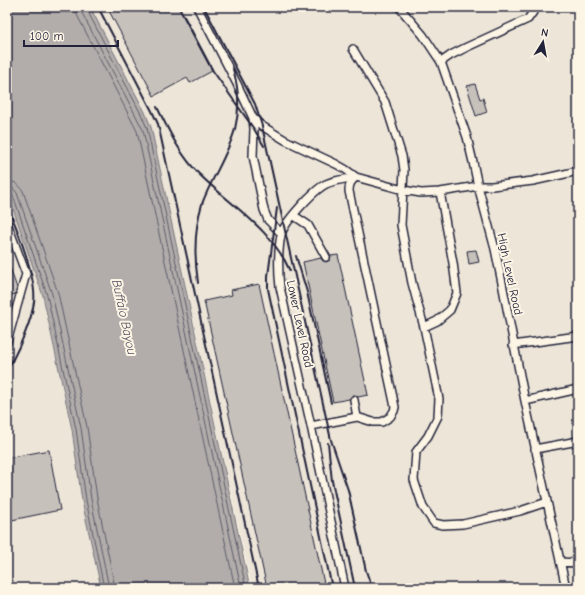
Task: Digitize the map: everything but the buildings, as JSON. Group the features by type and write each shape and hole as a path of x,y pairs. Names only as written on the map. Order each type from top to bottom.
{"lane":[{"path":"197,7 253,118 253,156 264,210 268,220 281,233 293,215 307,200 326,184 356,177"},
{"name":"High Level Road","path":"399,7 423,35 441,62 467,137 478,186 495,249 513,345 566,588"},
{"path":"441,62 467,46 528,19 533,12 530,7"},
{"path":"353,49 385,102 402,156 404,170 401,226 412,283 424,327 439,399 438,416 428,436 416,452 414,480 423,507 434,523 443,525 463,524 520,511 547,502"},
{"path":"253,118 279,137 336,164 356,177 403,190 421,193 527,182 578,171"},
{"path":"311,426 357,416 373,422 382,422 390,417 395,407 349,191 350,182 356,177"},
{"path":"424,327 437,321 450,310 457,293 440,192"},
{"path":"293,215 308,225 326,257"},
{"path":"7,223 26,274 7,342"},
{"name":"Lower Level Road","path":"281,233 279,276 280,287 345,588"},
{"path":"513,345 578,336"},
{"path":"525,401 578,389"},
{"path":"354,400 357,416"},
{"path":"535,449 578,441"},
{"path":"560,562 578,562"}],"shaded area":[{"path":"89,7 578,7 578,588 252,588 151,127"},
{"path":"7,190 40,284 102,588 7,588"}],"water":[{"name":"Buffalo Bayou","path":"7,7 90,7 145,112 151,127 250,588 101,588 82,501 72,430 43,296 7,191"}],"railway":[{"path":"98,7 158,124 259,588"},
{"path":"179,7 213,71 254,129 264,146"},
{"path":"204,7 255,104 262,126 331,440 348,490 366,571 372,588"},
{"path":"198,283 196,233 199,214 202,204 232,139 237,122 237,84 233,69"},
{"path":"157,107 175,142 192,167 249,218 273,242 290,271"},
{"path":"7,205 25,254 34,292 34,302 30,320 7,371"},
{"path":"277,208 268,276 268,289 332,588"},
{"path":"296,256 307,292 331,403"},
{"path":"328,443 332,481 355,588"}]}
